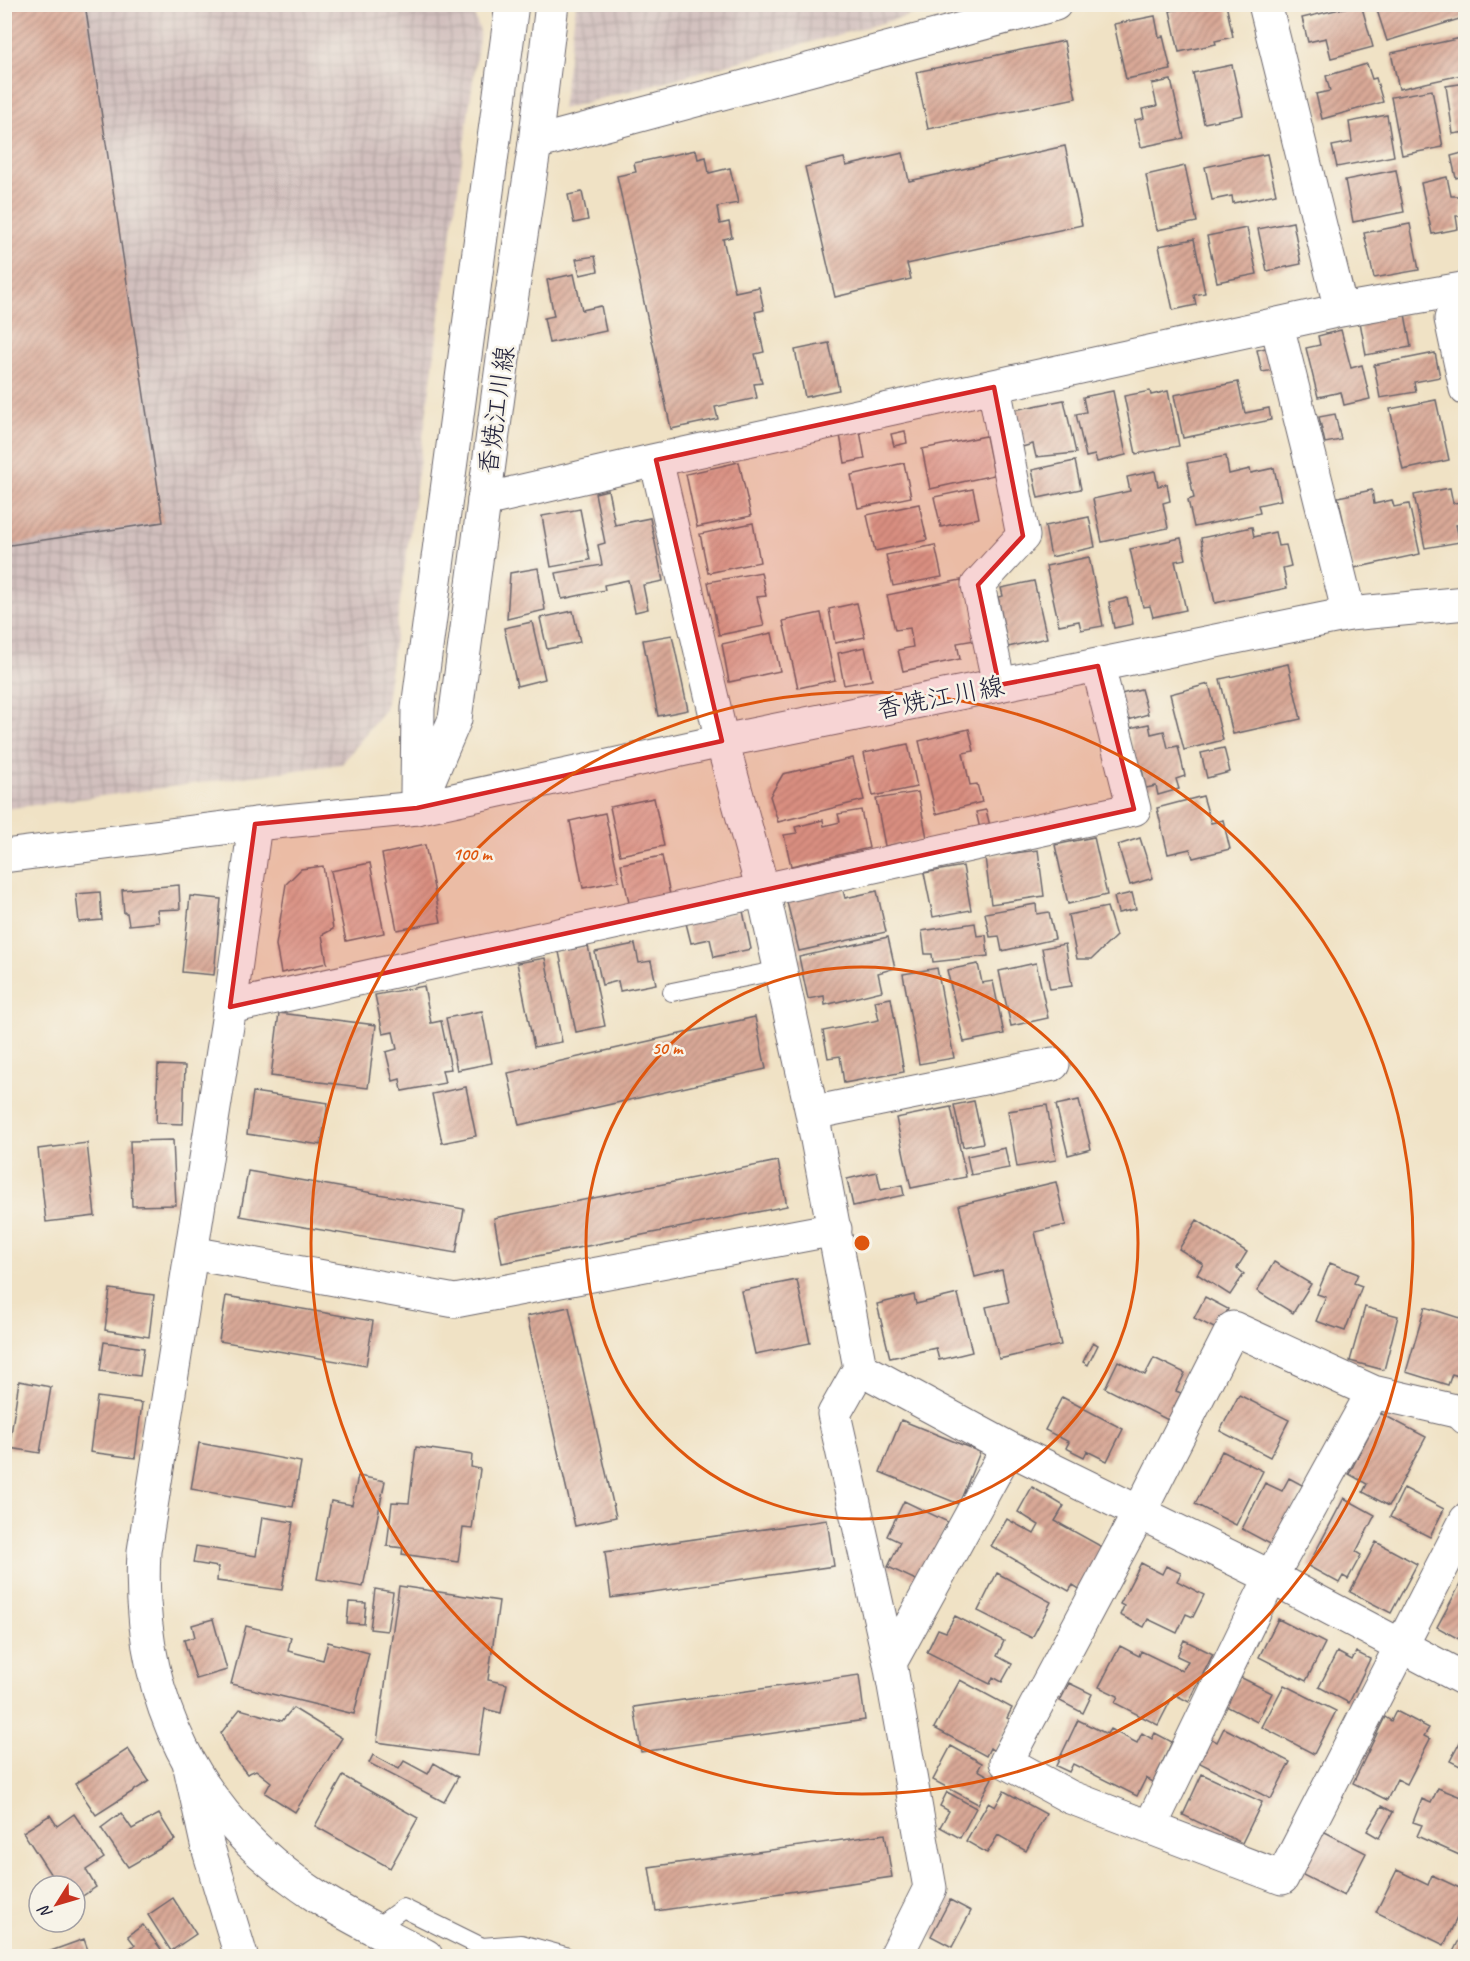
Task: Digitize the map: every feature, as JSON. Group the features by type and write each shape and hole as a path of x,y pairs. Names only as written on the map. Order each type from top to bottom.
{"street":[{"name":"香焼江川線","path":"417,808 418,708 512,4"},
{"name":"香焼江川線","path":"417,808 455,719 535,143 552,4"},
{"path":"535,143 1055,4"},
{"path":"1266,4 1341,310"},
{"path":"484,500 656,460 1464,284"},
{"path":"1464,284 1451,319 1466,389"},
{"path":"1277,325 1349,614"},
{"path":"994,387 1023,536 978,585 999,685"},
{"path":"656,460 722,741 763,891 812,1113 860,1368 834,1414 890,1663 930,1888 896,1956"},
{"name":"香焼江川線","path":"417,808 722,741 1349,614 1466,603"},
{"path":"230,1007 1134,809 1098,666"},
{"path":"4,856 255,824 417,808"},
{"path":"243,1955 207,1844 190,1767 160,1697 146,1630 143,1572 144,1551 230,1007 255,824"},
{"path":"812,1113 1053,1064"},
{"path":"192,1253 455,1301 835,1229"},
{"path":"1464,1413 1373,1392 1233,1328 1140,1511 1006,1762 1070,1797 1282,1878 1466,1520"},
{"path":"860,1368 1008,1448 1271,1577 1466,1680"},
{"path":"1150,1827 1271,1577 1373,1392"},
{"path":"890,1663 1008,1448"},
{"path":"190,1767 246,1837 277,1866 319,1898 426,1956"}],"lane":[{"path":"672,992 780,970"},
{"path":"376,1928 403,1908 482,1947 521,1944 565,1956"}],"highlighted area":[{"path":"994,387 1023,536 978,585 999,685 1098,666 1134,809 230,1007 255,824 417,808 722,741 656,460"}],"shaded area":[{"path":"4,5 471,5 480,31 385,709 342,764 5,809"},
{"path":"576,5 949,5 562,109"}],"building":[{"path":"4,4 85,4 163,522 4,546"},
{"path":"1199,4 1226,4 1233,37 1215,41 1216,44 1179,52 1170,11"},
{"path":"1307,4 1331,4 1331,5 1309,10"},
{"path":"1361,4 1373,47 1331,58 1326,38 1308,42 1302,18"},
{"path":"1375,4 1466,4 1466,17 1387,41"},
{"path":"691,5 718,5 717,10"},
{"path":"1155,16 1159,37 1163,36 1171,70 1126,79 1114,24"},
{"path":"1466,37 1466,74 1399,89 1391,53"},
{"path":"1064,41 1076,98 928,129 916,72"},
{"path":"1367,64 1372,79 1376,78 1383,102 1322,119 1316,94 1330,91 1326,76"},
{"path":"1232,65 1243,115 1204,123 1193,73"},
{"path":"1171,80 1184,138 1141,147 1135,120 1144,118 1142,109 1157,106 1152,84"},
{"path":"1466,83 1466,132 1453,134 1446,86"},
{"path":"1432,90 1443,147 1402,155 1391,97"},
{"path":"1387,115 1394,156 1337,167 1332,146 1352,142 1349,122"},
{"path":"1065,146 1082,225 907,264 911,279 835,297 805,167 844,158 846,166 903,153 909,181"},
{"path":"696,150 698,159 706,157 709,173 730,168 738,203 717,207 720,224 729,222 732,237 723,239 735,292 759,287 764,310 755,312 764,352 755,354 762,383 754,384 757,398 715,407 718,419 671,429 617,176 636,172 634,163"},
{"path":"1466,152 1466,175 1456,178 1451,156"},
{"path":"1267,154 1276,194 1233,203 1232,196 1212,200 1205,167"},
{"path":"1185,166 1197,222 1157,230 1146,175"},
{"path":"1396,170 1404,212 1353,222 1345,180"},
{"path":"1447,177 1451,196 1461,196 1462,216 1456,216 1458,229 1432,234 1421,183"},
{"path":"582,192 588,220 574,223 568,195"},
{"path":"1293,222 1301,264 1267,271 1258,229"},
{"path":"1410,224 1419,270 1374,278 1364,233"},
{"path":"1247,228 1257,274 1217,282 1207,236"},
{"path":"1194,239 1205,293 1194,295 1196,305 1173,310 1159,246"},
{"path":"595,256 598,271 580,275 576,259"},
{"path":"574,274 582,310 601,306 606,331 549,343 544,318 554,316 547,280"},
{"path":"1405,314 1411,347 1366,355 1360,322"},
{"path":"1341,330 1351,368 1362,365 1370,399 1344,405 1341,392 1318,397 1306,348 1320,345 1318,336"},
{"path":"829,343 839,390 805,397 795,350"},
{"path":"1270,347 1275,370 1262,372 1257,350"},
{"path":"1435,353 1440,377 1414,382 1416,392 1380,398 1374,365"},
{"path":"1238,382 1245,413 1269,408 1271,420 1183,438 1174,395"},
{"path":"1113,391 1126,455 1097,462 1095,455 1086,457 1076,414 1086,412 1083,397"},
{"path":"1150,391 1151,395 1168,391 1179,446 1136,454 1124,396"},
{"path":"1064,400 1076,453 1036,457 1033,444 1022,447 1014,410"},
{"path":"1436,400 1449,460 1403,470 1390,409"},
{"path":"1335,414 1341,440 1325,443 1319,417"},
{"path":"860,431 865,459 845,463 840,435"},
{"path":"905,431 907,443 894,446 891,434"},
{"path":"986,436 994,475 930,489 922,449"},
{"path":"1226,456 1229,474 1250,469 1251,473 1274,468 1281,500 1258,505 1260,513 1194,527 1188,500 1194,498 1187,463"},
{"path":"1075,461 1081,489 1038,498 1032,470"},
{"path":"739,462 751,516 697,527 686,474"},
{"path":"904,463 911,497 858,508 851,475"},
{"path":"1155,471 1158,486 1167,484 1170,501 1163,503 1168,528 1102,542 1093,499 1130,491 1127,477"},
{"path":"1450,488 1453,503 1462,502 1466,524 1456,525 1460,542 1425,548 1414,495"},
{"path":"973,489 979,518 941,527 934,497"},
{"path":"608,490 615,525 650,518 663,581 643,585 648,609 635,612 628,580 604,585 605,590 562,599 556,573 602,565 598,545 605,543 595,493"},
{"path":"1372,490 1374,504 1392,500 1394,507 1409,504 1420,554 1354,568 1338,497"},
{"path":"919,504 927,540 875,551 867,515"},
{"path":"580,509 590,560 551,567 542,516"},
{"path":"1089,517 1095,547 1051,557 1045,526"},
{"path":"753,523 760,562 708,573 700,534"},
{"path":"1252,527 1254,537 1275,532 1278,546 1286,545 1291,566 1283,568 1287,588 1215,603 1201,538"},
{"path":"1181,538 1186,559 1175,561 1186,610 1153,617 1150,606 1143,607 1130,549"},
{"path":"935,545 942,577 893,586 886,555"},
{"path":"1089,557 1103,626 1081,630 1079,621 1059,625 1046,566"},
{"path":"538,568 545,610 507,619 510,573"},
{"path":"761,572 766,596 757,597 764,626 719,635 708,582"},
{"path":"961,580 975,640 957,643 960,659 903,671 898,650 913,647 910,628 895,630 887,595"},
{"path":"1034,581 1047,638 1008,647 998,597 1003,596 1001,588"},
{"path":"1127,598 1133,624 1114,628 1109,602"},
{"path":"857,603 865,637 835,643 829,609"},
{"path":"573,611 580,642 547,649 540,618"},
{"path":"821,613 835,680 798,688 783,621"},
{"path":"532,622 545,679 517,686 504,628"},
{"path":"772,633 780,671 729,682 722,644"},
{"path":"672,635 688,710 658,716 643,640"},
{"path":"865,647 872,680 844,685 838,653"},
{"path":"1288,664 1301,719 1233,734 1220,679"},
{"path":"1209,684 1223,740 1184,750 1170,694"},
{"path":"1141,689 1148,714 1125,721 1117,695"},
{"path":"1149,724 1151,734 1164,731 1168,748 1178,746 1185,776 1176,779 1179,789 1158,795 1156,786 1146,788 1142,769 1138,770 1129,728"},
{"path":"969,729 974,751 963,753 970,785 977,784 982,802 936,814 919,741"},
{"path":"908,744 917,787 873,796 864,753"},
{"path":"1224,748 1230,772 1207,778 1201,753"},
{"path":"853,758 864,800 778,822 770,796 783,774"},
{"path":"918,792 927,838 885,846 876,799"},
{"path":"1203,796 1211,823 1223,820 1230,849 1193,858 1190,849 1168,854 1157,808"},
{"path":"654,798 664,846 620,855 610,807"},
{"path":"861,810 869,848 791,866 784,835 797,833 795,827 823,820 824,826 840,822 838,814"},
{"path":"986,810 990,826 980,829 976,812"},
{"path":"605,813 619,881 583,888 570,821"},
{"path":"1094,837 1107,895 1068,904 1055,845"},
{"path":"1140,838 1153,878 1130,885 1118,845"},
{"path":"425,845 441,922 397,930 382,854"},
{"path":"1038,850 1044,896 991,904 985,857"},
{"path":"662,856 670,895 629,903 621,864"},
{"path":"370,863 384,933 346,941 331,871"},
{"path":"323,866 333,929 322,935 327,963 281,973 276,945 286,884 301,869"},
{"path":"963,866 971,910 933,917 924,873"},
{"path":"179,885 180,909 157,910 159,922 129,925 127,913 124,913 122,890"},
{"path":"842,886 845,898 877,891 886,932 799,951 786,898"},
{"path":"100,892 102,920 79,922 76,894"},
{"path":"1132,893 1136,909 1118,913 1114,897"},
{"path":"190,896 221,899 214,975 182,972"},
{"path":"1036,904 1037,914 1049,912 1055,939 1002,951 999,936 990,937 985,913"},
{"path":"1107,907 1116,936 1092,959 1077,959 1068,915"},
{"path":"743,911 751,949 714,957 710,939 691,943 686,923"},
{"path":"975,923 977,936 986,935 988,956 933,962 932,954 925,954 922,931"},
{"path":"888,937 895,968 878,973 882,991 825,1005 824,996 808,999 799,957"},
{"path":"635,944 639,963 651,961 656,984 620,991 618,981 602,985 595,952"},
{"path":"1065,944 1072,986 1050,989 1042,948"},
{"path":"588,946 605,1026 576,1032 559,952"},
{"path":"545,958 562,1042 534,1047 517,963"},
{"path":"1036,963 1048,1018 1011,1026 999,971"},
{"path":"978,964 982,983 993,981 1004,1034 964,1042 947,970"},
{"path":"937,968 954,1058 919,1064 903,974"},
{"path":"424,986 431,1023 441,1021 451,1069 442,1070 445,1083 402,1091 400,1079 393,1081 386,1052 397,1049 393,1032 383,1034 375,995"},
{"path":"891,998 904,1072 844,1083 840,1056 828,1058 823,1031 879,1020 875,1001"},
{"path":"482,1011 492,1063 457,1070 446,1018"},
{"path":"279,1013 376,1025 368,1088 271,1076"},
{"path":"755,1017 766,1069 519,1125 508,1073"},
{"path":"158,1065 185,1066 183,1124 156,1123"},
{"path":"466,1087 476,1136 442,1143 432,1094"},
{"path":"253,1092 328,1103 321,1145 247,1134"},
{"path":"1079,1100 1091,1149 1068,1155 1056,1105"},
{"path":"974,1101 983,1143 963,1147 954,1105"},
{"path":"1047,1105 1056,1160 1017,1167 1008,1111"},
{"path":"951,1107 966,1177 911,1188 896,1118"},
{"path":"173,1140 176,1205 132,1206 130,1141"},
{"path":"87,1143 95,1216 46,1222 38,1149"},
{"path":"1005,1148 1009,1168 971,1175 967,1156"},
{"path":"778,1161 787,1206 502,1263 494,1218"},
{"path":"248,1171 464,1209 456,1253 240,1216"},
{"path":"877,1172 881,1190 902,1185 904,1195 853,1206 847,1179"},
{"path":"1056,1182 1066,1225 1035,1232 1061,1345 999,1359 986,1307 1009,1302 1002,1270 975,1277 959,1205"},
{"path":"1197,1220 1247,1252 1237,1268 1244,1274 1230,1295 1197,1274 1203,1264 1179,1249"},
{"path":"1274,1262 1311,1284 1293,1313 1257,1291"},
{"path":"1330,1263 1358,1274 1354,1283 1362,1286 1345,1331 1316,1321 1326,1297 1317,1294"},
{"path":"797,1280 810,1343 755,1354 741,1291"},
{"path":"110,1289 154,1295 149,1337 105,1330"},
{"path":"958,1294 972,1352 939,1360 936,1348 890,1358 877,1304 914,1295 916,1304"},
{"path":"226,1296 373,1321 366,1366 219,1341"},
{"path":"1205,1297 1228,1309 1218,1330 1194,1318"},
{"path":"569,1307 616,1517 575,1526 527,1316"},
{"path":"1365,1307 1398,1316 1384,1370 1350,1361"},
{"path":"1425,1307 1466,1320 1466,1363 1461,1377 1452,1374 1448,1385 1406,1372"},
{"path":"104,1342 144,1348 140,1376 100,1371"},
{"path":"1093,1342 1098,1345 1088,1365 1083,1362"},
{"path":"1154,1358 1185,1373 1176,1391 1181,1393 1168,1420 1105,1388 1118,1361 1145,1375"},
{"path":"19,1381 51,1387 40,1453 9,1448"},
{"path":"1239,1395 1289,1420 1270,1457 1220,1431"},
{"path":"97,1397 142,1403 135,1458 90,1452"},
{"path":"1062,1397 1123,1429 1107,1461 1087,1451 1084,1457 1066,1448 1069,1442 1045,1430"},
{"path":"1380,1413 1426,1437 1389,1506 1363,1492 1367,1484 1349,1474"},
{"path":"901,1420 980,1452 959,1504 880,1472"},
{"path":"199,1443 301,1462 293,1507 191,1489"},
{"path":"416,1447 472,1455 471,1467 480,1469 472,1529 463,1528 458,1562 402,1554 403,1548 387,1546 392,1502 409,1503"},
{"path":"1222,1451 1263,1471 1236,1525 1195,1504"},
{"path":"358,1476 385,1481 363,1587 317,1579 331,1501 352,1505"},
{"path":"1289,1478 1304,1486 1274,1546 1242,1529 1265,1483 1282,1491"},
{"path":"1032,1487 1064,1506 1055,1521 1104,1548 1081,1590 1073,1585 1069,1591 991,1546 1007,1519 1034,1534 1039,1525 1018,1512"},
{"path":"1404,1488 1444,1509 1430,1537 1390,1517"},
{"path":"1344,1498 1375,1515 1356,1552 1361,1555 1348,1579 1343,1576 1339,1583 1308,1566"},
{"path":"904,1501 948,1522 920,1582 888,1567 900,1542 887,1536"},
{"path":"262,1517 293,1522 282,1590 217,1581 218,1567 193,1563 196,1546 256,1556"},
{"path":"827,1520 834,1566 611,1598 605,1552"},
{"path":"1376,1542 1417,1564 1391,1613 1350,1592"},
{"path":"1141,1563 1162,1574 1166,1566 1181,1573 1177,1581 1204,1595 1193,1617 1186,1614 1177,1633 1148,1619 1144,1627 1120,1615 1124,1606 1120,1604"},
{"path":"997,1573 1051,1602 1032,1638 978,1611"},
{"path":"1462,1581 1466,1583 1466,1643 1437,1627"},
{"path":"399,1586 499,1601 488,1680 507,1684 501,1713 485,1709 478,1756 377,1742"},
{"path":"375,1589 393,1592 387,1631 370,1629"},
{"path":"349,1602 366,1603 364,1624 347,1623"},
{"path":"955,1616 1004,1641 997,1656 1012,1664 1002,1682 993,1677 990,1684 927,1652 938,1629 946,1632"},
{"path":"213,1619 227,1670 196,1679 184,1640 195,1637 192,1625"},
{"path":"1278,1619 1325,1643 1306,1681 1259,1657"},
{"path":"246,1626 291,1637 288,1651 323,1660 328,1642 369,1653 354,1714 231,1684"},
{"path":"1184,1640 1213,1654 1189,1702 1174,1694 1158,1725 1115,1703 1118,1696 1099,1687 1120,1646 1139,1656 1141,1651 1182,1671 1188,1661 1177,1656"},
{"path":"1337,1652 1352,1660 1356,1652 1370,1659 1349,1703 1319,1687"},
{"path":"859,1675 865,1720 641,1752 634,1707"},
{"path":"1240,1677 1272,1693 1257,1722 1226,1706"},
{"path":"960,1680 1012,1708 1007,1718 1011,1720 994,1751 990,1748 986,1756 934,1728"},
{"path":"1069,1683 1092,1694 1083,1713 1060,1701"},
{"path":"1284,1685 1336,1711 1314,1754 1262,1727"},
{"path":"293,1708 342,1738 295,1812 265,1793 271,1782 256,1770 247,1774 228,1750 221,1733 240,1709 282,1721"},
{"path":"1396,1711 1429,1728 1424,1736 1430,1739 1407,1784 1397,1779 1387,1800 1353,1783 1385,1717 1391,1721"},
{"path":"1078,1720 1107,1734 1110,1729 1137,1743 1142,1733 1152,1739 1155,1733 1172,1742 1153,1782 1146,1778 1137,1796 1073,1764 1069,1772 1056,1766"},
{"path":"1224,1728 1290,1762 1271,1799 1198,1762 1210,1738 1217,1742"},
{"path":"1466,1731 1466,1769 1450,1761"},
{"path":"951,1746 982,1763 978,1770 992,1778 978,1804 933,1780"},
{"path":"128,1749 149,1781 96,1815 75,1784"},
{"path":"373,1755 399,1769 404,1761 428,1774 434,1763 458,1777 444,1802 369,1763"},
{"path":"1202,1774 1262,1802 1242,1843 1183,1815"},
{"path":"343,1776 418,1818 390,1868 315,1826"},
{"path":"1438,1788 1466,1799 1466,1858 1417,1836 1422,1825 1413,1822 1422,1799 1431,1803"},
{"path":"1004,1791 1046,1814 1026,1851 998,1835 987,1853 966,1841 988,1803 995,1807"},
{"path":"947,1792 976,1808 960,1838 940,1827 949,1811 940,1806"},
{"path":"1382,1806 1393,1812 1379,1838 1367,1831"},
{"path":"121,1813 132,1829 159,1814 175,1840 128,1867 101,1828"},
{"path":"74,1814 104,1858 86,1870 96,1887 87,1893 87,1874 50,1874 23,1832 50,1815 57,1826"},
{"path":"1323,1831 1366,1853 1344,1896 1301,1874"},
{"path":"885,1834 892,1877 656,1911 649,1867"},
{"path":"1397,1870 1428,1885 1432,1875 1466,1891 1466,1899 1444,1945 1376,1912"},
{"path":"173,1898 196,1934 171,1951 148,1915"},
{"path":"950,1900 971,1911 952,1947 931,1936"},
{"path":"143,1925 166,1956 118,1956 135,1945 128,1936"},
{"path":"1466,1926 1466,1956 1463,1956 1453,1952"},
{"path":"84,1939 90,1956 37,1956"}]}
